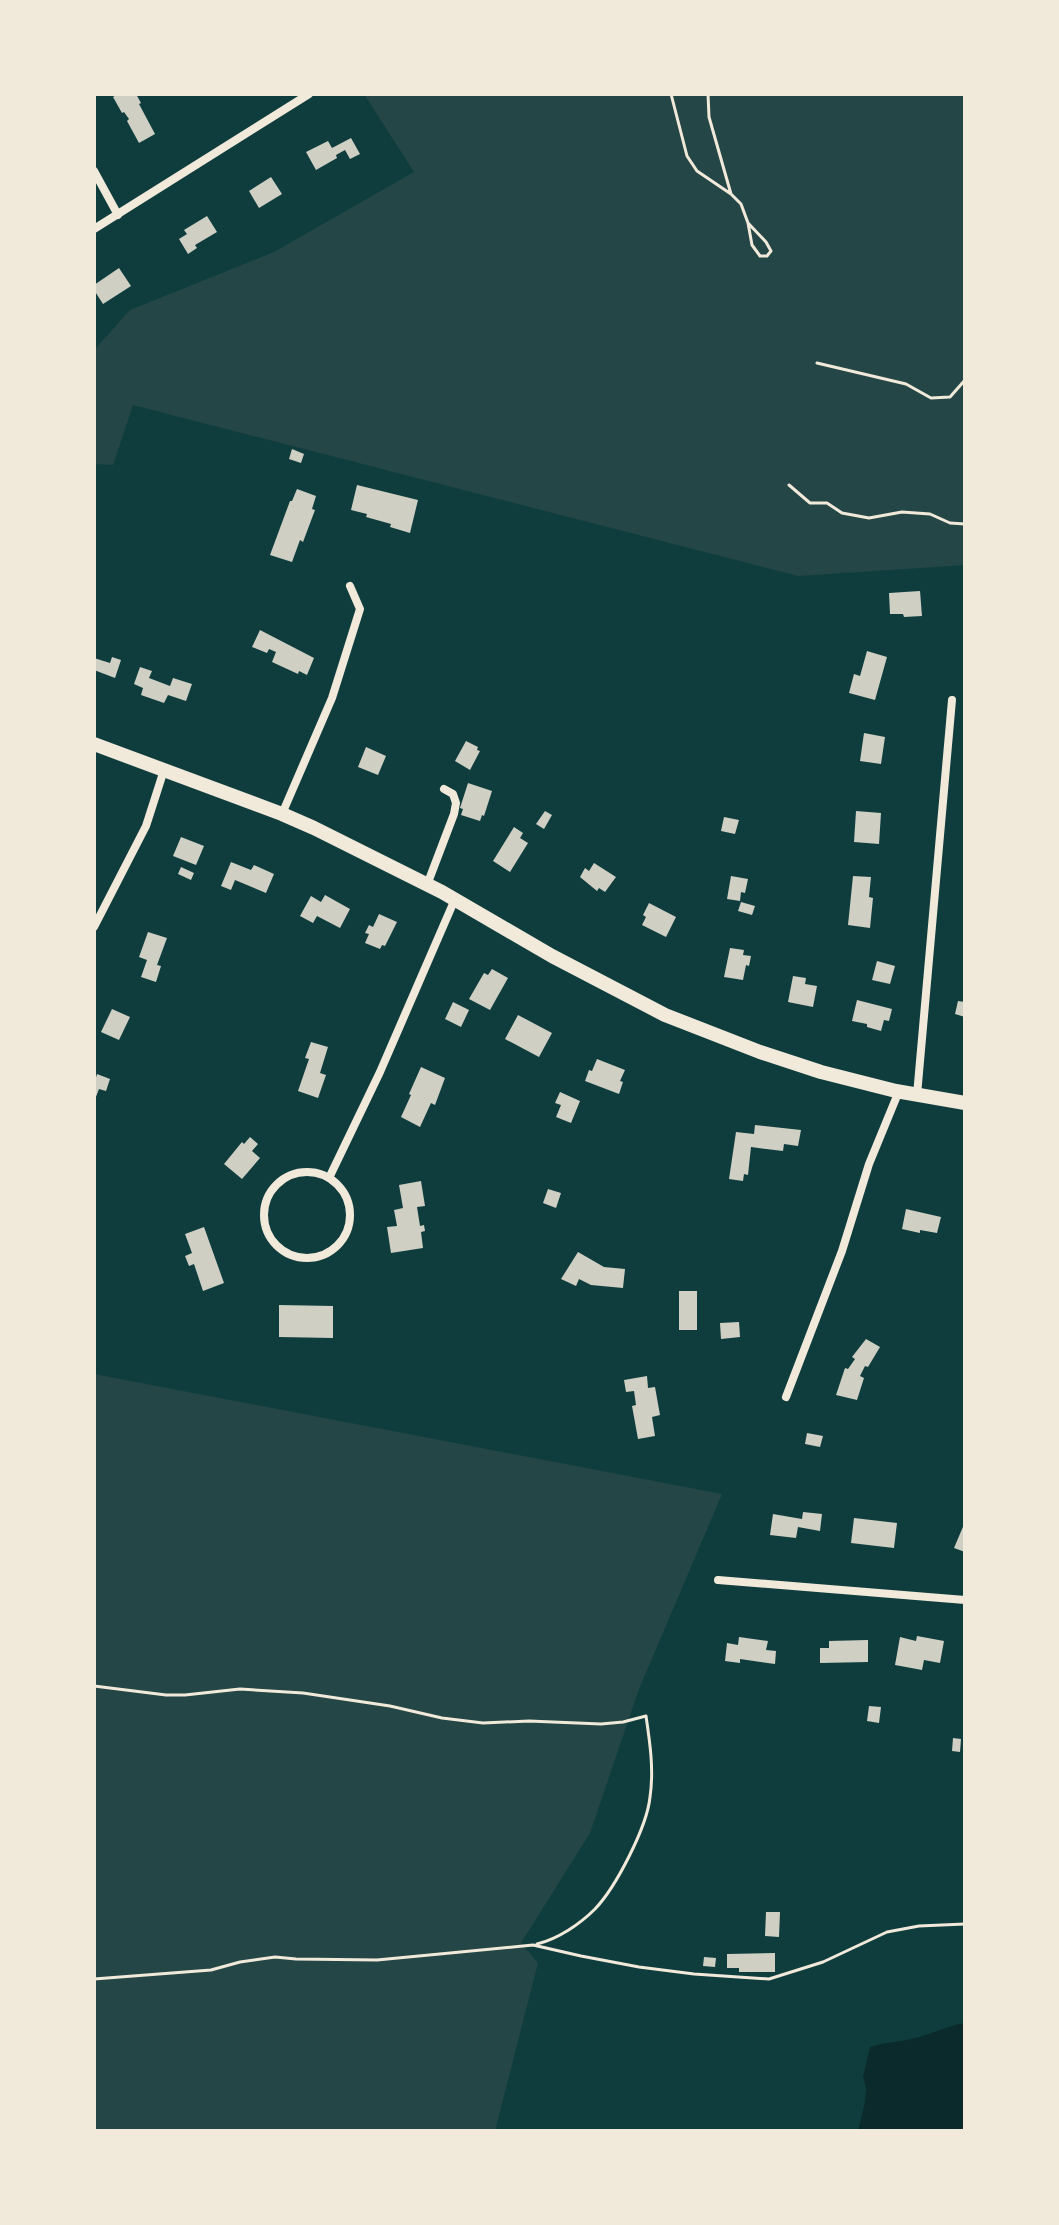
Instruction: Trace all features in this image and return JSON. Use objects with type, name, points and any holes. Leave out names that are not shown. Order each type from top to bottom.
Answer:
[{"type":"main road","points":[[94,744],[282,814],[455,899],[552,956],[665,1015],[802,1066],[861,1083],[965,1103]]},
{"type":"street","points":[[94,229],[309,94]]},
{"type":"street","points":[[94,171],[118,215]]},
{"type":"street","points":[[282,814],[332,698],[360,609],[350,586]]},
{"type":"street","points":[[917,1095],[952,700]]},
{"type":"street","points":[[94,927],[146,826],[164,770]]},
{"type":"street","points":[[427,885],[456,803],[453,794],[444,789]]},
{"type":"street","points":[[329,1178],[380,1072],[455,899]]},
{"type":"street","points":[[786,1397],[842,1251],[869,1164],[899,1091]]},
{"type":"street","points":[[298,1173],[319,1173],[329,1178],[344,1192],[348,1201],[350,1222],[347,1232],[326,1254],[306,1258],[286,1253],[271,1239],[264,1219],[267,1198],[272,1189],[288,1176],[298,1173]]},
{"type":"street","points":[[718,1580],[965,1600]]},
{"type":"path","points":[[671,94],[687,156],[697,171],[741,204],[752,245],[760,256],[767,256],[771,251],[766,242],[748,223]]},
{"type":"path","points":[[708,94],[709,117],[731,194]]},
{"type":"path","points":[[817,363],[906,384],[931,398],[950,397],[965,380]]},
{"type":"path","points":[[789,485],[810,503],[827,503],[842,513],[869,518],[902,512],[930,514],[950,523],[965,524]]},
{"type":"path","points":[[94,1686],[166,1695],[240,1689],[303,1693],[483,1723],[560,1721],[601,1724],[646,1716],[652,1764],[650,1800],[637,1840],[619,1874],[597,1906],[581,1922],[545,1942],[377,1960],[275,1957],[211,1970],[94,1979]]},
{"type":"path","points":[[533,1945],[639,1967],[769,1979],[823,1962],[887,1932],[919,1926],[965,1924]]},
{"type":"shaded area","points":[[364,94],[965,94],[965,565],[798,576],[133,405],[113,465],[94,464],[94,350],[130,310],[274,252],[414,172]]},
{"type":"shaded area","points":[[94,1374],[722,1494],[639,1689],[590,1833],[521,1943],[538,1963],[495,2131],[94,2131]]},
{"type":"shaded area","points":[[965,2023],[965,2131],[858,2131],[865,2102],[863,2077],[870,2047]]},
{"type":"building","points":[[136,94],[155,134],[139,143],[127,121],[129,119],[113,97]]},
{"type":"building","points":[[351,138],[360,154],[350,159],[345,150],[316,170],[306,152],[328,141],[332,148]]},
{"type":"building","points":[[271,177],[282,194],[259,208],[249,191]]},
{"type":"building","points":[[207,216],[217,232],[195,245],[197,248],[188,254],[179,239],[187,234],[184,230]]},
{"type":"building","points":[[119,268],[131,286],[103,304],[94,285]]},
{"type":"building","points":[[292,449],[304,454],[301,463],[289,459]]},
{"type":"building","points":[[357,485],[418,500],[410,533],[351,510]]},
{"type":"building","points":[[297,489],[316,496],[312,509],[315,510],[292,562],[270,555]]},
{"type":"building","points":[[920,591],[922,616],[890,614],[889,593]]},
{"type":"building","points":[[260,630],[314,658],[307,675],[272,662],[276,652],[269,649],[267,653],[252,647]]},
{"type":"building","points":[[867,651],[887,657],[875,700],[849,693],[854,674],[860,676]]},
{"type":"building","points":[[112,657],[121,660],[115,678],[94,670],[94,658],[110,663]]},
{"type":"building","points":[[140,667],[152,671],[149,678],[170,686],[173,678],[192,684],[186,701],[168,695],[164,703],[141,695],[143,688],[134,684]]},
{"type":"building","points":[[864,733],[885,737],[881,764],[860,761]]},
{"type":"building","points":[[466,741],[480,751],[470,770],[455,761]]},
{"type":"building","points":[[366,747],[386,756],[378,775],[358,767]]},
{"type":"building","points":[[468,783],[492,791],[480,821],[461,815],[463,809],[460,808]]},
{"type":"building","points":[[545,811],[552,815],[544,829],[536,824]]},
{"type":"building","points":[[856,811],[881,813],[879,844],[854,842]]},
{"type":"building","points":[[724,817],[739,820],[735,834],[721,831]]},
{"type":"building","points":[[514,827],[523,833],[520,838],[528,843],[510,872],[493,861]]},
{"type":"building","points":[[181,837],[204,846],[196,865],[173,856]]},
{"type":"building","points":[[231,862],[251,870],[254,865],[274,874],[266,893],[235,880],[231,890],[221,886]]},
{"type":"building","points":[[594,863],[616,877],[605,892],[599,888],[597,891],[580,877],[585,868],[589,871]]},
{"type":"building","points":[[181,867],[194,873],[191,880],[178,874]]},
{"type":"building","points":[[731,876],[748,879],[740,901],[727,899]]},
{"type":"building","points":[[853,876],[871,877],[869,897],[873,898],[870,928],[848,925]]},
{"type":"building","points":[[325,895],[350,909],[340,928],[317,916],[313,923],[300,916],[311,896],[321,902]]},
{"type":"building","points":[[741,902],[755,906],[752,915],[738,911]]},
{"type":"building","points":[[649,903],[676,917],[666,937],[642,925]]},
{"type":"building","points":[[379,914],[397,922],[385,946],[382,945],[380,949],[365,943],[369,934],[365,933],[369,925],[373,927]]},
{"type":"building","points":[[148,932],[167,938],[157,965],[161,966],[156,982],[141,977],[147,960],[139,957]]},
{"type":"building","points":[[730,948],[744,950],[743,955],[751,956],[743,980],[724,977]]},
{"type":"building","points":[[877,961],[895,966],[890,984],[872,980]]},
{"type":"building","points":[[492,969],[508,978],[490,1010],[469,999],[484,973],[488,975]]},
{"type":"building","points":[[793,976],[806,978],[805,984],[817,986],[813,1007],[788,1002]]},
{"type":"building","points":[[857,1000],[892,1009],[889,1021],[884,1020],[881,1031],[852,1021]]},
{"type":"building","points":[[958,1001],[965,1002],[965,1017],[955,1014]]},
{"type":"building","points":[[453,1002],[469,1010],[461,1027],[445,1019]]},
{"type":"building","points":[[112,1009],[130,1017],[119,1040],[101,1032]]},
{"type":"building","points":[[518,1015],[552,1033],[539,1057],[505,1039]]},
{"type":"building","points":[[311,1042],[328,1047],[320,1073],[326,1075],[318,1098],[298,1091],[309,1059],[305,1058]]},
{"type":"building","points":[[597,1059],[625,1070],[619,1094],[585,1081]]},
{"type":"building","points":[[421,1067],[445,1078],[435,1105],[431,1103],[420,1127],[401,1117]]},
{"type":"building","points":[[97,1074],[110,1079],[106,1091],[99,1089],[94,1102],[94,1084]]},
{"type":"building","points":[[560,1092],[580,1101],[571,1123],[556,1117],[561,1105],[555,1103]]},
{"type":"building","points":[[755,1125],[801,1130],[798,1146],[784,1144],[783,1151],[751,1147],[748,1175],[744,1174],[743,1181],[729,1179],[736,1132],[754,1134]]},
{"type":"building","points":[[250,1137],[258,1144],[252,1151],[260,1158],[242,1179],[224,1164]]},
{"type":"building","points":[[421,1181],[425,1206],[417,1207],[420,1226],[424,1225],[425,1231],[421,1232],[423,1248],[391,1253],[387,1227],[397,1226],[394,1210],[403,1208],[399,1185]]},
{"type":"building","points":[[548,1189],[561,1193],[556,1208],[543,1203]]},
{"type":"building","points":[[906,1209],[941,1217],[937,1233],[902,1229]]},
{"type":"building","points":[[204,1227],[224,1283],[203,1291],[194,1264],[189,1266],[185,1256],[192,1253],[185,1234]]},
{"type":"building","points":[[578,1252],[604,1267],[625,1269],[623,1288],[591,1285],[579,1279],[576,1286],[561,1279]]},
{"type":"building","points":[[679,1291],[697,1291],[697,1330],[679,1330]]},
{"type":"building","points":[[279,1305],[333,1306],[333,1338],[279,1337]]},
{"type":"building","points":[[739,1322],[740,1337],[721,1339],[720,1323]]},
{"type":"building","points":[[866,1339],[880,1347],[860,1376],[864,1378],[857,1400],[836,1395],[845,1368],[848,1369],[855,1359],[852,1357]]},
{"type":"building","points":[[647,1376],[648,1388],[655,1387],[660,1415],[652,1417],[655,1436],[638,1439],[632,1406],[636,1405],[634,1391],[626,1392],[624,1380]]},
{"type":"building","points":[[807,1433],[823,1436],[820,1447],[805,1444]]},
{"type":"building","points":[[803,1512],[822,1514],[820,1531],[798,1527],[796,1538],[770,1535],[773,1514],[802,1519]]},
{"type":"building","points":[[854,1518],[897,1523],[894,1548],[851,1543]]},
{"type":"building","points":[[965,1522],[965,1552],[954,1548]]},
{"type":"building","points":[[917,1636],[944,1641],[940,1663],[924,1660],[922,1670],[895,1665],[900,1637],[916,1641]]},
{"type":"building","points":[[739,1637],[768,1641],[766,1650],[776,1651],[775,1664],[740,1659],[740,1663],[725,1661],[727,1643],[738,1645]]},
{"type":"building","points":[[868,1640],[868,1662],[820,1663],[820,1648],[829,1648],[829,1641]]},
{"type":"building","points":[[869,1706],[881,1707],[879,1723],[867,1721]]},
{"type":"building","points":[[953,1738],[961,1739],[960,1752],[952,1751]]},
{"type":"building","points":[[766,1912],[780,1912],[779,1937],[765,1936]]},
{"type":"building","points":[[775,1953],[775,1972],[739,1972],[739,1968],[727,1968],[727,1954]]},
{"type":"building","points":[[704,1957],[716,1958],[715,1967],[703,1966]]}]
